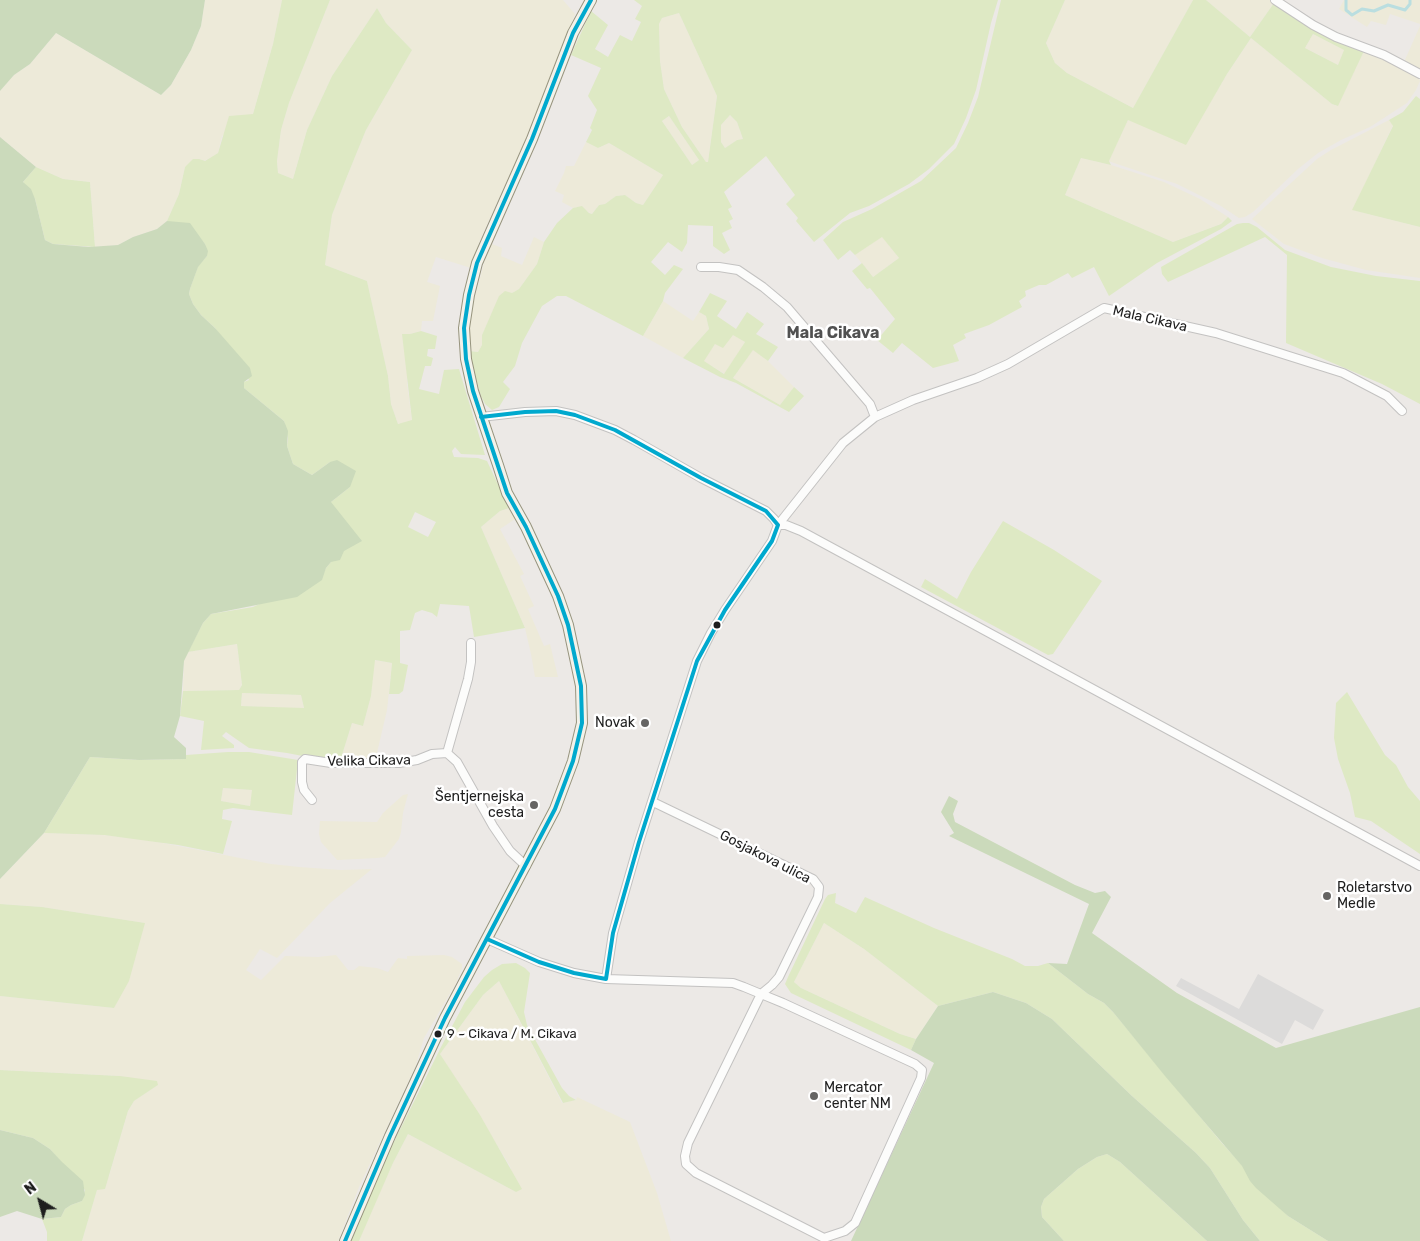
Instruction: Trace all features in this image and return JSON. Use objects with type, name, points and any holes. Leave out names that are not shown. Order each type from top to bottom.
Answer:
[{"type":"main road","points":[[345,1241],[409,1094],[445,1018],[555,809],[573,761],[582,723],[581,686],[568,626],[558,596],[508,493],[481,417],[466,359],[464,328],[469,294],[477,263],[532,139],[573,33],[590,0]]},
{"type":"street","points":[[1275,0],[1313,25],[1336,37],[1384,55],[1420,74]]},
{"type":"street","points":[[701,267],[738,270],[763,287],[805,326],[870,404],[875,416]]},
{"type":"street","name":"Mala Cikava","points":[[606,979],[613,933],[639,842],[697,661],[725,610],[772,540],[778,525],[843,443],[875,416],[913,400],[977,378],[1008,364],[1104,308],[1216,333],[1343,373],[1387,396],[1402,411]]},
{"type":"street","points":[[481,417],[556,411],[575,415],[615,430],[701,478],[766,511],[774,518],[778,525],[786,525],[809,536],[1420,866]]},
{"type":"street","points":[[471,643],[471,662],[468,679],[448,753],[457,762],[493,826],[510,850],[526,866]]},
{"type":"street","name":"Velika Cikava","points":[[312,800],[304,790],[302,782],[302,762],[304,759],[331,763],[399,763],[417,760],[432,754],[448,753]]},
{"type":"street","name":"Gosjakova ulica","points":[[652,802],[813,879],[819,887],[818,897],[779,977],[761,994]]},
{"type":"street","points":[[487,939],[539,962],[574,973],[606,979],[733,983],[761,994],[915,1064],[922,1070],[921,1078],[854,1223],[845,1231],[824,1238],[696,1173],[686,1164],[685,1156],[688,1144],[761,994]]},
{"type":"shaded area","points":[[205,0],[282,0],[273,44],[253,114],[222,136],[218,153],[204,161],[199,159],[185,167],[179,194],[167,221],[157,229],[133,237],[118,245],[95,247],[90,182],[63,179],[36,167],[0,137],[0,91],[14,75],[30,64],[56,33],[161,95],[171,85],[191,50],[201,26]]},
{"type":"shaded area","points":[[330,0],[563,0],[575,14],[526,139],[480,240],[471,268],[436,257],[427,282],[440,286],[433,321],[422,321],[421,331],[410,334],[407,383],[412,421],[398,424],[391,404],[388,376],[367,281],[325,265],[332,215],[346,179],[366,130],[412,50],[386,23],[377,8],[332,76],[307,130],[293,179],[278,173],[277,161],[281,130],[289,103]]},
{"type":"shaded area","points":[[1065,0],[1193,0],[1133,108],[1067,73],[1055,63],[1046,43]]},
{"type":"shaded area","points":[[1206,0],[1271,0],[1274,3],[1250,37]]},
{"type":"shaded area","points":[[1344,0],[1420,0],[1420,24],[1390,14],[1386,25],[1371,21],[1367,27],[1339,9]]},
{"type":"shaded area","points":[[679,13],[717,96],[708,162],[706,162],[682,127],[664,89],[660,61],[659,24],[662,18]]},
{"type":"shaded area","points":[[1420,26],[1420,70],[1404,62]]},
{"type":"shaded area","points":[[1313,34],[1344,50],[1338,65],[1305,48]]},
{"type":"shaded area","points":[[1251,38],[1332,104],[1337,106],[1364,51],[1380,56],[1418,76],[1420,81],[1407,103],[1370,127],[1318,153],[1298,169],[1253,212],[1245,217],[1239,218],[1221,206],[1177,184],[1108,161],[1128,120],[1209,104]]},
{"type":"shaded area","points":[[730,115],[737,122],[743,139],[737,140],[725,148],[721,142],[721,125]]},
{"type":"shaded area","points":[[669,116],[699,160],[692,165],[662,121]]},
{"type":"shaded area","points":[[1389,120],[1393,125],[1353,210],[1420,227],[1420,278],[1366,270],[1322,258],[1284,244],[1252,219],[1317,159]]},
{"type":"shaded area","points":[[586,142],[598,148],[609,143],[663,175],[643,205],[636,203],[625,195],[616,196],[605,204],[599,205],[592,214],[579,207],[573,208],[562,202],[564,195],[555,191],[566,166],[574,166]]},
{"type":"shaded area","points":[[1081,158],[1111,165],[1164,182],[1200,199],[1228,217],[1221,224],[1173,242],[1065,195]]},
{"type":"shaded area","points":[[882,236],[899,258],[873,277],[855,255]]},
{"type":"shaded area","points":[[534,237],[544,242],[537,264],[519,289],[493,311],[482,335],[482,345],[478,352],[470,351],[471,312],[485,259],[492,244],[502,248],[501,256],[522,265]]},
{"type":"shaded area","points":[[663,301],[693,321],[699,312],[706,316],[709,329],[683,358],[643,336]]},
{"type":"shaded area","points":[[733,334],[745,342],[725,374],[703,361],[715,344]]},
{"type":"shaded area","points":[[753,349],[794,387],[780,405],[733,378]]},
{"type":"shaded area","points":[[509,508],[515,519],[500,529],[524,574],[520,576],[534,606],[528,609],[544,646],[550,644],[558,677],[535,677],[525,628],[481,527],[500,511]]},
{"type":"shaded area","points":[[237,644],[242,685],[239,690],[183,691],[184,661],[188,652]]},
{"type":"shaded area","points":[[374,660],[392,663],[387,710],[376,757],[371,761],[365,762],[342,755],[352,723],[363,726],[371,696]]},
{"type":"shaded area","points":[[242,693],[301,695],[304,709],[241,706]]},
{"type":"shaded area","points":[[223,788],[253,790],[250,806],[221,801]]},
{"type":"shaded area","points":[[408,794],[399,839],[385,857],[337,860],[321,842],[319,834],[320,821],[377,822],[383,813],[403,795]]},
{"type":"shaded area","points":[[44,833],[104,835],[147,840],[271,864],[341,870],[372,869],[330,903],[277,958],[260,949],[246,970],[261,980],[285,956],[318,957],[336,955],[348,970],[354,970],[359,966],[377,968],[388,972],[398,958],[407,959],[407,956],[444,955],[452,957],[462,964],[456,983],[424,1038],[416,1065],[359,1187],[338,1241],[82,1241],[97,1190],[109,1176],[128,1111],[134,1101],[158,1085],[120,1076],[0,1070],[0,996],[114,1008],[144,923],[42,907],[0,904],[0,879]]},
{"type":"shaded area","points":[[824,923],[864,949],[938,1006],[916,1039],[900,1034],[801,988],[794,982]]},
{"type":"shaded area","points":[[1258,974],[1324,1010],[1313,1030],[1295,1020],[1282,1044],[1176,986],[1181,978],[1239,1009]]},
{"type":"shaded area","points":[[499,981],[562,1103],[576,1100],[577,1097],[630,1122],[657,1193],[671,1241],[359,1241],[393,1163],[408,1134],[516,1192],[510,1166],[440,1054],[483,995]]},
{"type":"green space","points":[[0,0],[205,0],[201,26],[191,50],[171,85],[161,95],[56,33],[30,64],[14,75],[0,91]]},
{"type":"green space","points":[[282,0],[330,0],[289,103],[281,130],[277,161],[278,173],[293,179],[307,130],[332,76],[377,8],[386,23],[412,50],[366,130],[346,179],[332,215],[325,265],[367,281],[388,376],[391,404],[398,424],[412,420],[402,334],[421,331],[437,336],[435,349],[428,349],[427,356],[433,358],[431,366],[425,366],[419,389],[439,394],[444,370],[459,369],[485,455],[461,454],[455,447],[452,451],[454,457],[478,458],[487,461],[509,508],[500,511],[481,527],[525,628],[474,637],[469,606],[440,604],[437,617],[432,613],[422,610],[415,613],[410,630],[400,631],[400,663],[408,665],[403,691],[399,694],[389,694],[392,663],[375,660],[371,696],[363,726],[352,723],[342,755],[365,762],[334,762],[249,748],[226,732],[222,736],[234,745],[234,748],[201,750],[204,721],[180,716],[183,691],[239,690],[242,685],[237,644],[188,652],[203,623],[211,614],[253,607],[323,574],[331,562],[331,502],[350,487],[330,462],[312,475],[293,464],[287,446],[288,438],[284,421],[244,388],[244,382],[249,380],[215,328],[201,315],[193,304],[189,294],[198,266],[207,256],[205,244],[198,236],[167,221],[179,194],[185,167],[193,159],[205,161],[218,153],[229,116],[253,114],[273,44]],"holes":[[[415,512],[436,522],[428,537],[408,527]],[[242,693],[301,695],[304,708],[241,706]]]},
{"type":"green space","points":[[634,0],[998,0],[976,90],[966,118],[954,144],[929,169],[909,184],[869,206],[850,213],[814,242],[796,221],[798,218],[786,204],[795,195],[766,156],[724,192],[732,207],[728,209],[733,219],[729,221],[732,228],[722,233],[730,250],[724,254],[713,246],[713,226],[688,225],[687,243],[682,252],[668,242],[651,262],[665,275],[674,265],[683,269],[665,293],[663,301],[643,336],[566,296],[557,296],[542,306],[522,343],[515,366],[503,382],[510,389],[499,407],[492,410],[485,404],[481,396],[470,351],[478,352],[482,345],[482,335],[499,296],[505,291],[512,293],[519,289],[537,264],[544,242],[557,223],[573,208],[582,206],[592,214],[599,205],[605,204],[616,196],[625,195],[636,203],[643,205],[663,175],[609,143],[598,148],[586,142],[592,130],[590,128],[597,110],[588,96],[601,68],[571,55],[591,11],[608,25],[595,49],[608,57],[620,35],[632,41],[641,22],[635,19],[642,6]],"holes":[[[679,13],[717,96],[708,162],[706,162],[682,127],[664,89],[660,61],[659,24],[662,18]],[[730,115],[737,122],[743,139],[737,140],[725,148],[721,142],[721,125]],[[669,116],[699,160],[692,165],[662,121]]]},
{"type":"green space","points":[[1001,0],[1065,0],[1046,43],[1055,63],[1067,73],[1133,108],[1193,0],[1206,0],[1250,37],[1274,3],[1316,31],[1364,51],[1338,106],[1332,104],[1251,38],[1227,74],[1186,145],[1128,120],[1109,161],[1111,165],[1081,158],[1065,195],[1173,242],[1221,224],[1228,217],[1232,221],[1221,229],[1157,263],[1109,296],[1094,267],[1072,278],[1068,273],[1046,285],[1039,285],[1025,291],[1026,296],[1019,301],[1022,307],[989,325],[964,334],[966,338],[953,345],[959,361],[933,368],[902,343],[893,353],[877,340],[895,319],[870,288],[867,289],[852,271],[862,263],[873,277],[899,258],[882,237],[855,255],[850,250],[838,260],[823,240],[843,222],[872,209],[921,181],[956,148],[978,97]],"holes":[[[1313,34],[1344,50],[1338,65],[1305,48]]]},
{"type":"green space","points":[[1416,96],[1420,99],[1420,227],[1352,210],[1393,126],[1389,120],[1403,112]]},
{"type":"green space","points":[[0,137],[36,167],[23,182],[31,189],[35,199],[45,240],[53,244],[89,247],[118,245],[133,237],[157,229],[167,221],[190,223],[208,251],[207,256],[198,267],[190,289],[189,294],[193,304],[250,368],[252,376],[244,382],[244,388],[284,421],[288,431],[287,446],[293,464],[312,475],[330,462],[337,460],[356,471],[350,487],[331,502],[362,541],[344,551],[340,560],[331,562],[326,568],[322,580],[297,597],[211,614],[203,623],[184,661],[180,716],[174,737],[186,748],[186,759],[139,760],[90,757],[44,833],[0,879]]},
{"type":"green space","points":[[36,167],[63,179],[90,182],[95,247],[53,244],[45,240],[35,199],[23,182]]},
{"type":"green space","points":[[1249,223],[1257,227],[1285,250],[1331,267],[1376,276],[1420,281],[1420,404],[1382,384],[1286,343],[1287,255],[1265,237],[1168,282],[1162,274],[1161,267],[1237,224]]},
{"type":"green space","points":[[710,293],[727,301],[717,316],[736,329],[747,312],[764,324],[756,334],[778,347],[768,361],[753,350],[733,378],[780,405],[794,387],[804,396],[789,412],[736,383],[683,358],[709,329],[706,316],[699,312]],"holes":[[[733,335],[745,342],[724,374],[704,361],[715,344],[723,348]]]},
{"type":"green space","points":[[1003,521],[1054,550],[1102,581],[1053,654],[1048,655],[921,587],[925,579],[957,599],[971,572]]},
{"type":"green space","points":[[1347,692],[1385,755],[1396,765],[1408,787],[1420,801],[1420,854],[1371,821],[1355,817],[1350,793],[1338,759],[1334,738],[1336,703]]},
{"type":"green space","points":[[249,752],[298,760],[292,815],[233,808],[223,810],[222,819],[232,821],[223,854],[178,845],[104,835],[44,833],[90,757],[139,760],[185,759],[186,755]],"holes":[[[223,788],[252,790],[250,806],[221,801]]]},
{"type":"green space","points":[[949,796],[958,801],[953,814],[955,822],[1075,885],[1095,893],[1105,891],[1111,897],[1092,933],[1177,993],[1276,1048],[1420,1007],[1420,1241],[1328,1241],[1288,1216],[1256,1188],[1242,1166],[1113,1012],[1104,1003],[1088,994],[1048,963],[1067,964],[1089,904],[949,836],[954,833],[941,812]]},
{"type":"green space","points":[[836,893],[835,903],[856,913],[865,897],[1025,966],[1038,966],[1048,963],[1088,994],[1104,1003],[1221,1142],[1288,1216],[1328,1241],[1260,1241],[1243,1220],[1210,1168],[1196,1153],[1132,1096],[1052,1019],[1026,1003],[993,992],[938,1006],[864,949],[824,923],[794,982],[801,988],[900,1034],[916,1039],[911,1050],[791,993],[785,984],[788,977],[825,899],[828,895]]},
{"type":"green space","points":[[0,904],[42,907],[145,923],[129,981],[114,1008],[0,996]]},
{"type":"green space","points":[[516,963],[530,973],[524,1012],[527,1025],[562,1088],[569,1096],[576,1100],[563,1103],[499,981],[483,995],[440,1054],[480,1115],[522,1189],[516,1192],[408,1134],[393,1163],[359,1241],[350,1241],[385,1160],[465,1002],[484,977],[492,970],[502,964]]},
{"type":"green space","points":[[993,992],[1026,1003],[1052,1019],[1132,1096],[1196,1153],[1210,1168],[1243,1220],[1260,1241],[1207,1241],[1120,1162],[1107,1154],[1097,1157],[1078,1169],[1044,1199],[1041,1207],[1042,1217],[1064,1241],[851,1241],[934,1063],[911,1050],[916,1039],[938,1006]]},
{"type":"green space","points":[[0,1070],[120,1076],[157,1081],[158,1085],[134,1101],[128,1111],[105,1189],[97,1190],[82,1241],[47,1241],[47,1232],[42,1219],[61,1217],[65,1209],[82,1201],[85,1190],[50,1149],[33,1138],[0,1130]]},
{"type":"green space","points":[[0,1130],[33,1138],[50,1149],[83,1181],[85,1195],[82,1201],[65,1209],[61,1217],[42,1219],[17,1211],[0,1217]]},
{"type":"green space","points":[[1107,1154],[1120,1162],[1207,1241],[1064,1241],[1042,1217],[1041,1207],[1044,1199],[1078,1169],[1097,1157]]},
{"type":"waterway","points":[[1346,0],[1346,10],[1352,15],[1362,9],[1374,11],[1388,5],[1405,10],[1410,4],[1410,0]]},
{"type":"transit line","points":[[345,1241],[390,1136],[445,1018],[555,809],[573,761],[582,723],[581,686],[568,625],[558,596],[526,527],[507,493],[473,391],[466,359],[464,328],[469,295],[477,263],[532,139],[573,33],[591,0]]},
{"type":"transit line","points":[[481,417],[556,411],[575,415],[615,430],[701,478],[766,511],[778,525],[772,541],[725,610],[697,661],[639,842],[613,933],[606,979],[574,973],[539,962],[487,939]]},
{"type":"place","name":"Novak","points":[[645,723]]},
{"type":"place","name":"Šentjernejska cesta","points":[[534,805]]},
{"type":"place","name":"Roletarstvo Medle","points":[[1327,896]]},
{"type":"place","name":"9 ~ Cikava / M. Cikava","points":[[438,1034]]},
{"type":"place","name":"Mercator center NM","points":[[814,1096]]},
{"type":"district","name":"Mala Cikava","points":[[833,333]]}]
